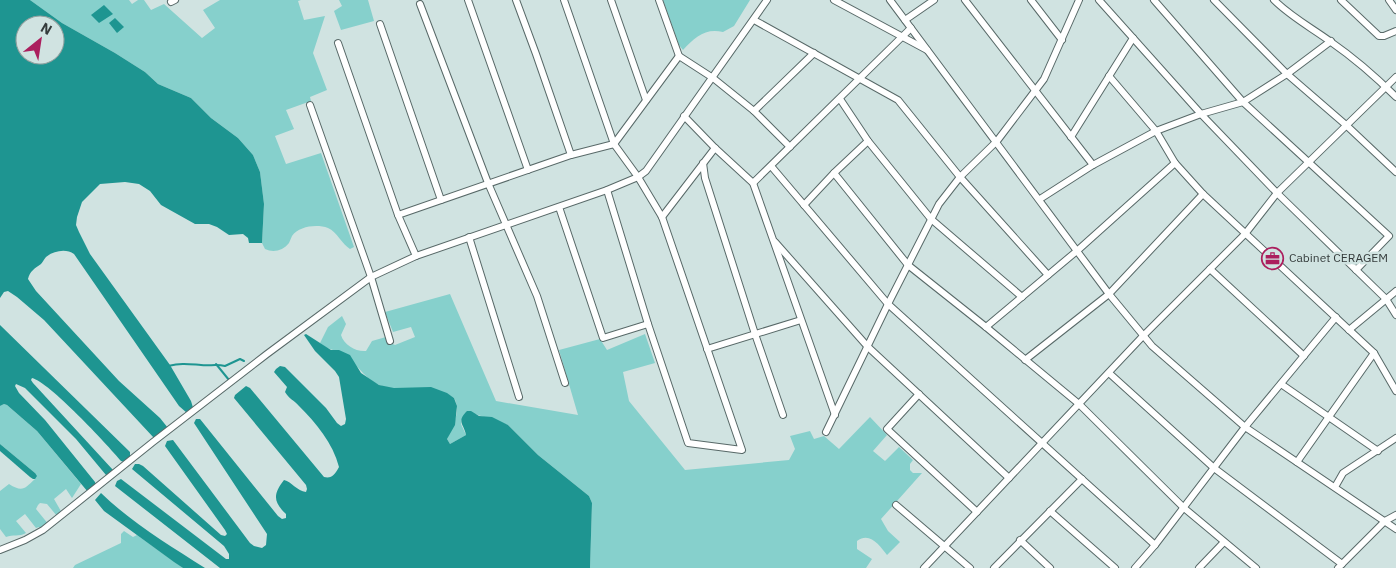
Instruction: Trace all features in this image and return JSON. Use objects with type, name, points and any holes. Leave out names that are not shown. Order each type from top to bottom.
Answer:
[{"type":"street","points":[[468,0],[528,170]]},
{"type":"street","points":[[516,0],[571,155]]},
{"type":"street","points":[[564,0],[614,144],[638,177],[662,217],[742,450],[688,443],[648,324],[607,190]]},
{"type":"street","points":[[611,0],[646,100]]},
{"type":"street","points":[[659,0],[679,56],[713,78],[754,111],[790,148]]},
{"type":"street","points":[[0,550],[43,530],[267,354],[371,277],[416,256],[607,190],[638,177],[646,171],[767,0]]},
{"type":"street","points":[[834,0],[928,51]]},
{"type":"street","points":[[843,5],[849,0]]},
{"type":"street","points":[[890,0],[997,141],[1109,294],[1152,346],[1245,427],[1396,529]]},
{"type":"street","points":[[905,20],[934,0]]},
{"type":"street","points":[[965,0],[1093,165]]},
{"type":"street","points":[[1031,0],[1062,40]]},
{"type":"street","points":[[826,432],[939,204],[960,177],[997,141],[1044,79],[1079,0]]},
{"type":"street","points":[[1099,0],[1201,114],[1277,193],[1386,300],[1396,315]]},
{"type":"street","points":[[1154,0],[1243,102],[1389,236],[1356,270]]},
{"type":"street","points":[[1214,0],[1286,74],[1346,125],[1396,172]]},
{"type":"street","points":[[1274,0],[1331,42],[1396,97]]},
{"type":"street","points":[[1280,6],[1286,0]]},
{"type":"street","points":[[1341,0],[1379,36],[1396,31]]},
{"type":"street","points":[[1389,0],[1396,10]]},
{"type":"street","points":[[420,4],[488,184],[537,296],[565,383]]},
{"type":"street","points":[[754,20],[898,100],[960,177],[1048,275]]},
{"type":"street","points":[[380,24],[441,200]]},
{"type":"street","points":[[753,183],[911,28]]},
{"type":"street","points":[[1071,137],[1133,38]]},
{"type":"street","points":[[1040,199],[1093,165],[1156,131],[1201,114],[1243,102],[1331,42]]},
{"type":"street","points":[[338,43],[398,214],[416,256]]},
{"type":"street","points":[[754,111],[814,53]]},
{"type":"street","points":[[398,214],[571,155],[614,144],[679,56]]},
{"type":"street","points":[[1109,76],[1156,131],[1175,163],[1203,194],[1374,353],[1396,391]]},
{"type":"street","points":[[924,568],[1143,336],[1245,234],[1277,193],[1396,77]]},
{"type":"street","points":[[840,99],[868,141],[931,219],[1022,297]]},
{"type":"street","points":[[310,105],[371,277],[390,341]]},
{"type":"street","points":[[684,116],[753,183],[835,415]]},
{"type":"street","points":[[804,205],[868,141]]},
{"type":"street","points":[[662,217],[715,148]]},
{"type":"street","points":[[703,163],[705,178],[783,415]]},
{"type":"street","points":[[986,327],[1078,250],[1175,163]]},
{"type":"street","points":[[771,166],[888,304],[1155,545]]},
{"type":"street","points":[[834,173],[908,265],[1079,404],[1184,508],[1256,568]]},
{"type":"street","points":[[1025,360],[1109,294],[1203,194]]},
{"type":"street","points":[[559,207],[603,338],[648,324]]},
{"type":"street","points":[[469,237],[519,396]]},
{"type":"street","points":[[773,239],[868,347],[1009,478]]},
{"type":"street","points":[[1210,269],[1304,356]]},
{"type":"street","points":[[1349,330],[1396,291]]},
{"type":"street","points":[[1135,568],[1184,508],[1245,427],[1336,317]]},
{"type":"street","points":[[707,349],[801,320]]},
{"type":"street","points":[[1297,462],[1374,353]]},
{"type":"street","points":[[1109,373],[1214,468],[1340,566],[1385,521],[1396,514]]},
{"type":"street","points":[[1281,384],[1378,451]]},
{"type":"street","points":[[919,394],[887,429],[976,512]]},
{"type":"street","points":[[1335,487],[1344,473],[1396,438]]},
{"type":"street","points":[[994,568],[1082,479]]},
{"type":"street","points":[[896,505],[970,568]]},
{"type":"street","points":[[1050,511],[1115,568]]},
{"type":"street","points":[[1020,540],[1050,568]]},
{"type":"street","points":[[1199,568],[1224,542]]},
{"type":"shaded area","points":[[0,0],[30,0],[51,15],[15,15],[15,65],[65,65],[65,25],[145,72],[158,84],[191,98],[211,118],[238,138],[253,155],[260,172],[264,204],[262,243],[249,243],[248,238],[243,234],[229,235],[209,224],[195,224],[161,205],[150,191],[139,184],[125,182],[100,184],[82,202],[76,225],[79,232],[90,254],[170,365],[191,401],[194,411],[187,413],[179,406],[74,254],[63,251],[52,253],[30,274],[28,279],[36,291],[119,381],[160,418],[168,428],[154,438],[44,320],[17,297],[8,291],[4,292],[0,298]]},
{"type":"shaded area","points":[[30,0],[129,0],[132,4],[138,0],[144,0],[151,10],[164,4],[202,38],[215,28],[203,10],[220,0],[301,0],[298,1],[304,20],[325,16],[313,53],[327,90],[310,97],[311,101],[286,110],[294,129],[275,136],[286,164],[321,153],[354,247],[350,249],[328,228],[314,226],[299,230],[292,236],[287,246],[281,249],[271,251],[265,249],[262,243],[264,204],[260,172],[253,155],[238,138],[211,118],[191,98],[158,84],[145,72],[65,25],[65,15],[51,15]]},
{"type":"shaded area","points":[[339,0],[368,0],[374,21],[341,30],[334,11],[342,6]]},
{"type":"shaded area","points":[[663,0],[750,0],[734,26],[723,32],[711,31],[701,35],[683,50],[679,45]]},
{"type":"shaded area","points":[[104,5],[113,14],[99,23],[91,15]]},
{"type":"shaded area","points":[[115,18],[124,27],[117,33],[109,23]]},
{"type":"shaded area","points":[[450,294],[496,401],[578,415],[559,350],[600,339],[607,350],[645,334],[655,363],[623,372],[629,401],[685,470],[789,460],[795,449],[790,436],[810,431],[814,439],[824,436],[839,449],[870,417],[887,435],[873,451],[885,461],[899,447],[913,460],[910,464],[910,470],[913,473],[922,473],[881,519],[888,531],[900,542],[887,555],[878,544],[870,539],[862,538],[857,541],[857,549],[872,559],[866,568],[590,568],[592,503],[589,496],[538,455],[508,425],[475,414],[461,420],[466,435],[450,444],[447,439],[457,414],[454,398],[437,390],[401,389],[382,386],[370,380],[347,356],[341,352],[329,349],[320,343],[328,327],[342,316],[346,324],[341,335],[351,347],[366,351],[372,341],[386,337],[388,342],[395,345],[415,337],[411,327],[393,332],[385,312]]},
{"type":"shaded area","points":[[0,325],[130,452],[130,457],[124,462],[121,461],[64,402],[51,390],[32,378],[33,383],[113,470],[109,476],[106,475],[76,439],[25,388],[16,384],[15,386],[19,393],[45,420],[95,482],[96,486],[88,492],[37,431],[7,405],[0,406]]},
{"type":"shaded area","points":[[306,334],[331,350],[339,350],[350,355],[361,373],[379,385],[394,388],[431,387],[454,398],[457,406],[455,425],[447,439],[450,444],[466,435],[461,421],[467,411],[471,411],[479,416],[492,417],[508,425],[538,455],[589,496],[592,503],[590,568],[220,568],[115,486],[117,481],[121,479],[226,559],[229,559],[229,554],[224,546],[132,469],[135,464],[143,466],[221,535],[225,536],[227,534],[225,530],[165,446],[167,441],[173,440],[250,543],[262,548],[266,545],[267,534],[194,423],[196,419],[200,419],[278,516],[282,519],[286,518],[286,514],[279,506],[276,498],[280,485],[284,480],[306,492],[306,485],[234,398],[246,386],[250,388],[324,477],[333,475],[339,467],[333,450],[312,419],[285,392],[287,387],[274,372],[280,366],[285,367],[326,408],[337,423],[341,426],[345,424],[346,419],[339,377],[315,351],[304,335]]},
{"type":"shaded area","points":[[4,404],[37,431],[81,484],[72,498],[66,489],[54,499],[62,513],[57,516],[47,504],[40,503],[38,505],[36,509],[49,525],[41,530],[39,527],[36,528],[25,514],[16,521],[26,533],[6,537],[0,529],[0,491],[9,484],[21,489],[24,488],[35,479],[35,473],[0,444],[0,406]]},
{"type":"shaded area","points":[[0,444],[35,473],[37,476],[35,479],[30,477],[0,451]]},
{"type":"shaded area","points":[[101,493],[138,524],[205,568],[183,568],[174,562],[104,511],[95,500]]},
{"type":"shaded area","points":[[124,531],[133,537],[137,535],[183,568],[73,568],[75,565],[121,543],[121,534]]},
{"type":"waterway","points":[[168,366],[177,364],[225,366],[240,359],[244,361]]},
{"type":"waterway","points":[[216,364],[229,380]]},
{"type":"place","name":"Cabinet CERAGEM","points":[[1273,258]]}]
